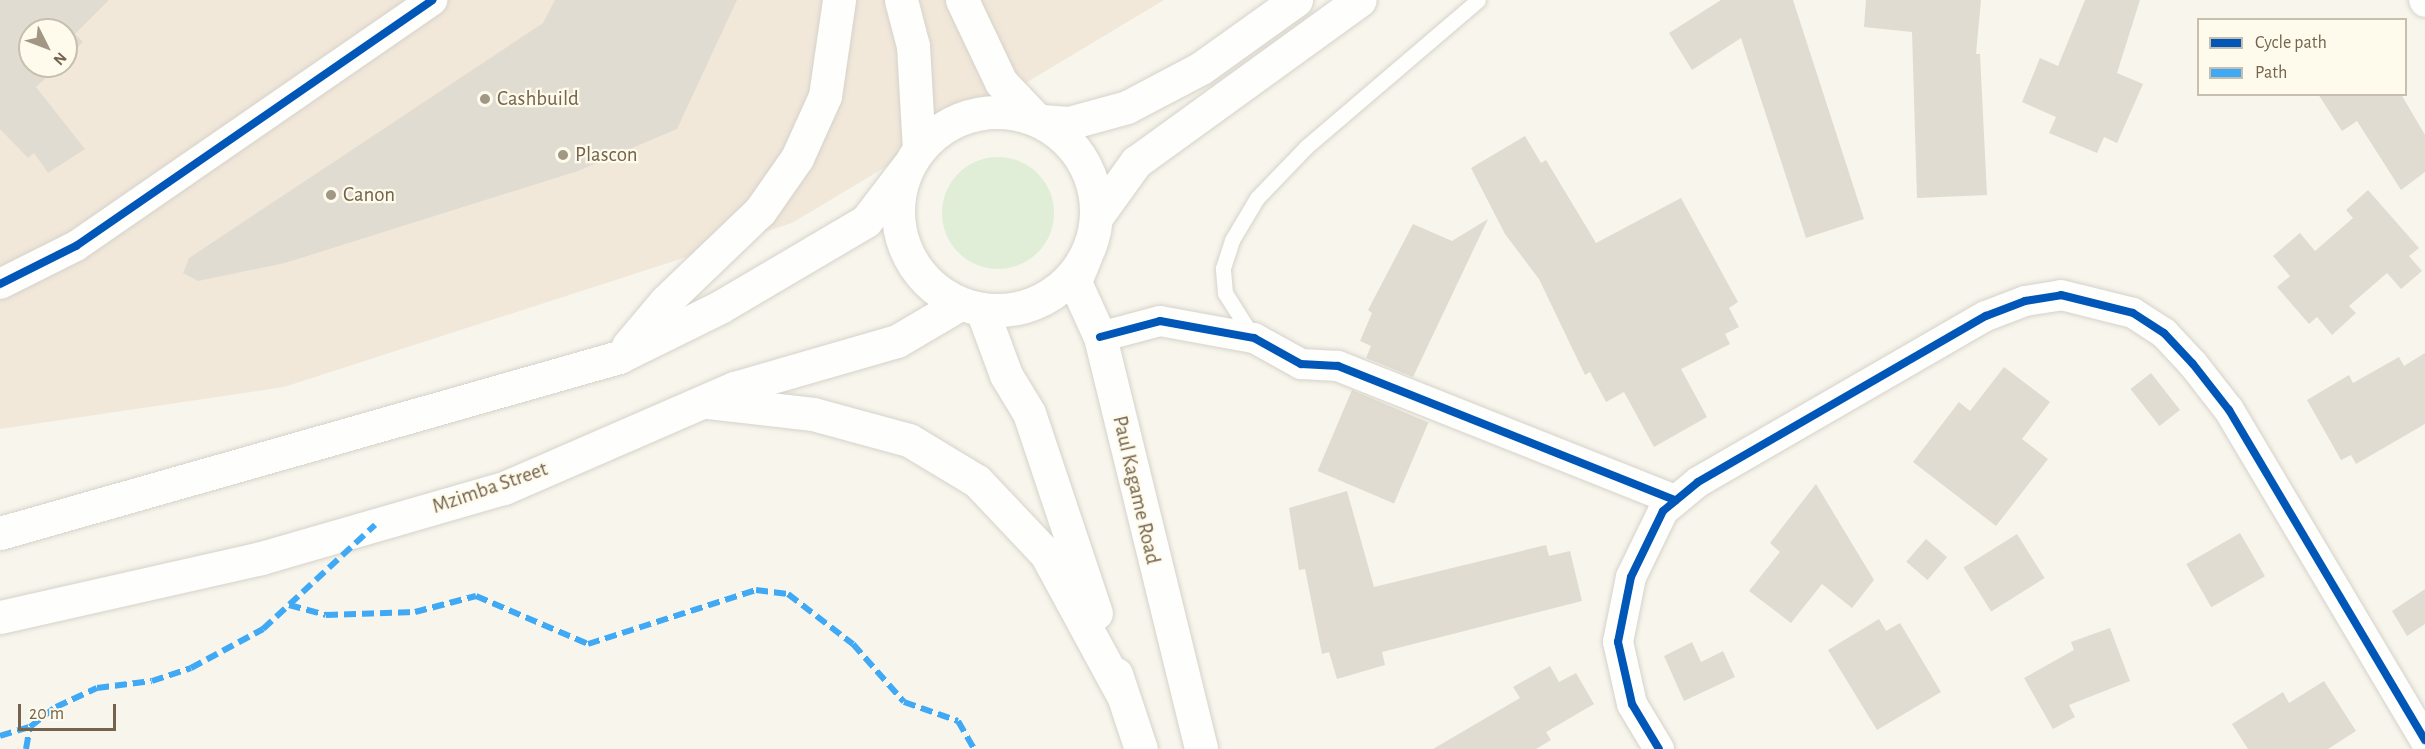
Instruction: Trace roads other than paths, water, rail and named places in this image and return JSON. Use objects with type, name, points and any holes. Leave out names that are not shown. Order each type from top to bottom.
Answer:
[{"type":"main road","points":[[619,357],[665,302],[760,211],[797,158],[825,96],[839,0]]},
{"type":"main road","points":[[901,0],[913,45],[913,158],[899,193],[903,247],[916,272],[971,307],[1019,309],[1052,294],[1078,269],[1095,226],[1136,162],[1360,0]]},
{"type":"main road","points":[[962,0],[1001,82],[1038,120],[1084,161],[1095,226]]},
{"type":"main road","points":[[0,533],[619,357],[720,307],[866,221],[913,158],[954,121],[981,113],[1069,123],[1127,107],[1201,68],[1296,0]]},
{"type":"main road","name":"Paul Kagame Road","points":[[1095,226],[1075,282],[1100,337],[1201,749]]},
{"type":"main road","points":[[971,307],[1006,375],[1029,413],[1141,749]]},
{"type":"main road","name":"Mzimba Street","points":[[0,617],[261,558],[504,488],[703,401],[897,341],[971,307]]},
{"type":"main road","points":[[703,401],[813,414],[909,440],[977,481],[1046,554],[1122,694]]},
{"type":"street","points":[[0,284],[75,246],[432,0]]},
{"type":"street","points":[[1659,749],[1632,704],[1618,642],[1646,538],[1675,500],[1986,316],[2025,301],[2061,295],[2099,301],[2164,333],[2229,410],[2425,740]]},
{"type":"street","points":[[1100,337],[1160,321],[1254,338],[1300,364],[1338,366],[1675,500]]},
{"type":"lane","points":[[1254,338],[1234,315],[1223,268],[1232,240],[1257,198],[1306,147],[1478,0]]},
{"type":"place","name":"Cashbuild","points":[[485,99]]},
{"type":"place","name":"Plascon","points":[[563,155]]},
{"type":"place","name":"Canon","points":[[331,195]]}]
